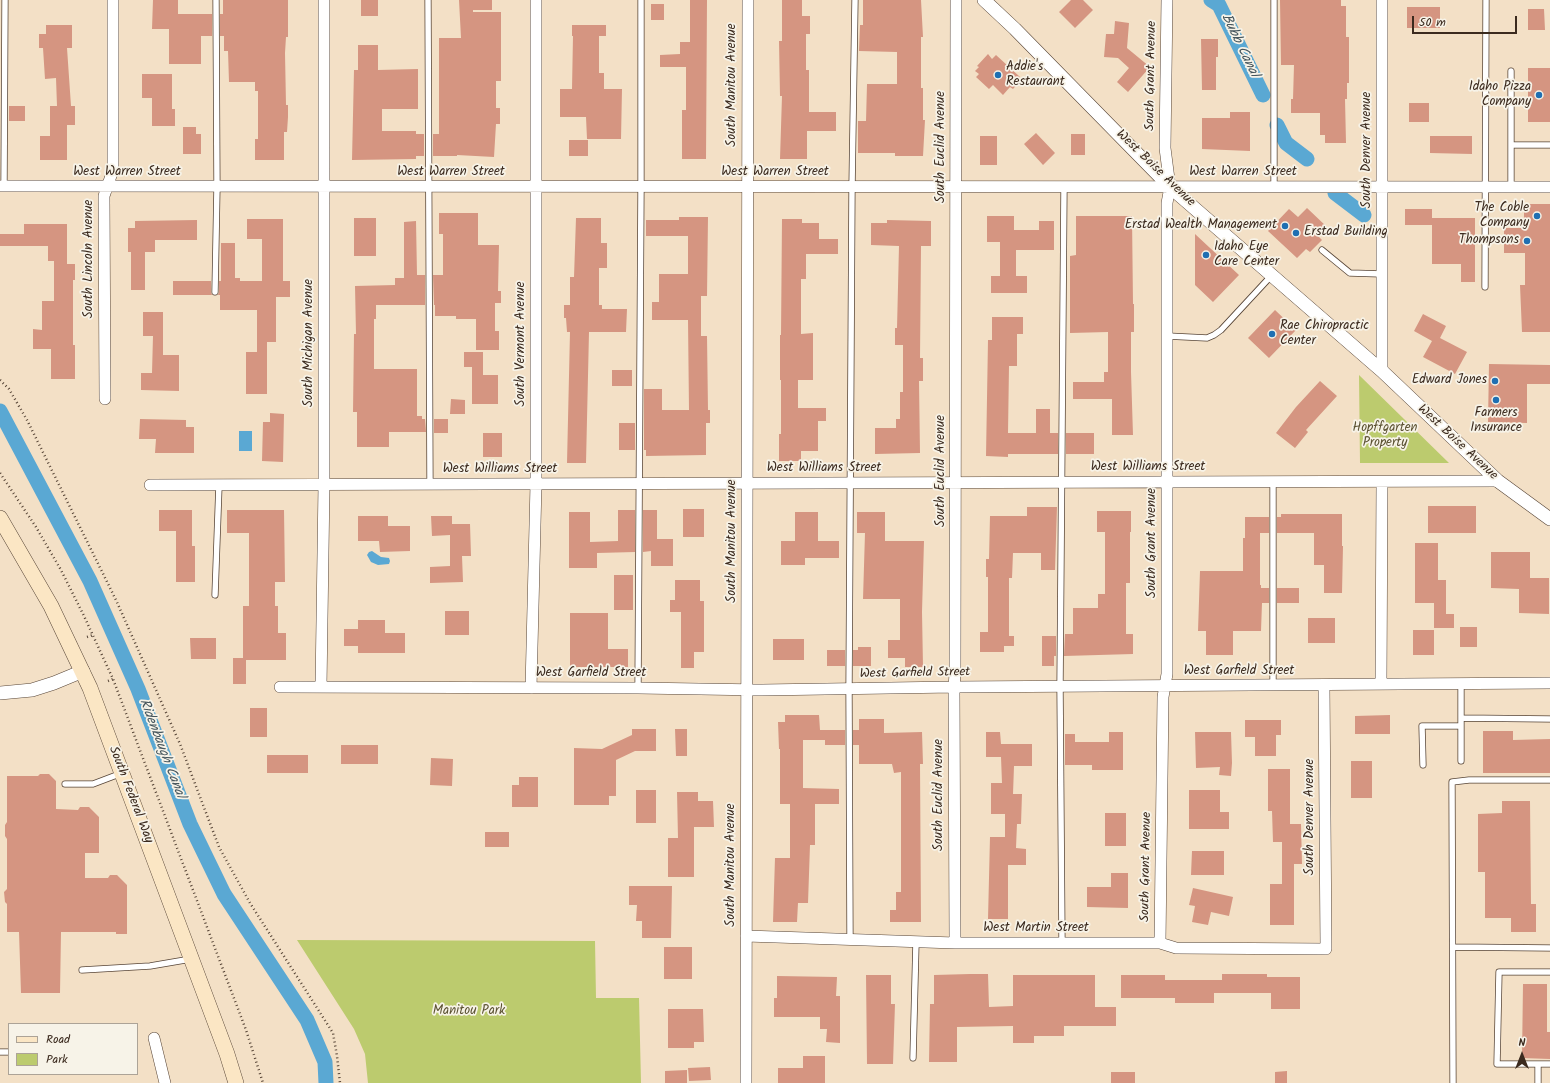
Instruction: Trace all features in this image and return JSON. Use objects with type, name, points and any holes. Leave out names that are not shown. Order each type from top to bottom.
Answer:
[{"type":"main road","name":"South Federal Way","points":[[0,518],[51,606],[83,671],[227,1054],[236,1083]]},
{"type":"street","name":"South Lincoln Avenue","points":[[105,399],[104,196],[113,170],[113,0]]},
{"type":"street","name":"South Michigan Avenue","points":[[321,687],[324,485],[324,0]]},
{"type":"street","name":"South Vermont Avenue","points":[[531,688],[536,484],[536,0]]},
{"type":"street","name":"South Manitou Avenue","points":[[746,1083],[748,0]]},
{"type":"street","name":"South Euclid Avenue","points":[[955,943],[954,687],[956,483],[956,0]]},
{"type":"street","name":"West Boise Avenue","points":[[984,0],[1015,29],[1170,187],[1382,371],[1498,481],[1550,519]]},
{"type":"street","name":"South Grant Avenue","points":[[1160,943],[1163,697],[1167,674],[1167,203],[1170,187],[1165,148],[1167,0]]},
{"type":"street","name":"South Denver Avenue","points":[[1382,0],[1382,371]]},
{"type":"street","name":"West Warren Street","points":[[2,187],[1550,187]]},
{"type":"street","name":"West Williams Street","points":[[150,486],[1498,481]]},
{"type":"street","points":[[1381,684],[1382,482]]},
{"type":"street","points":[[0,693],[32,690],[83,671]]},
{"type":"street","name":"West Garfield Street","points":[[280,687],[638,688],[747,690],[1060,686],[1273,686],[1550,683]]},
{"type":"street","name":"South Denver Avenue","points":[[1324,685],[1326,949]]},
{"type":"street","name":"West Martin Street","points":[[746,936],[955,943],[1160,943],[1176,948],[1326,949]]},
{"type":"street","points":[[154,1038],[165,1083]]},
{"type":"lane","points":[[2,187],[5,0]]},
{"type":"lane","points":[[215,292],[217,187],[216,0]]},
{"type":"lane","points":[[428,0],[430,187],[430,484]]},
{"type":"lane","points":[[638,688],[641,0]]},
{"type":"lane","points":[[850,939],[849,689],[852,187],[855,0]]},
{"type":"lane","points":[[1274,0],[1274,187]]},
{"type":"lane","points":[[1485,287],[1486,0]]},
{"type":"lane","points":[[1511,71],[1511,187]]},
{"type":"lane","points":[[1511,145],[1550,145]]},
{"type":"lane","points":[[1062,943],[1060,686],[1064,187]]},
{"type":"lane","points":[[1322,250],[1350,273],[1382,274]]},
{"type":"lane","points":[[1167,336],[1207,338],[1214,335],[1221,330],[1272,275]]},
{"type":"lane","points":[[1273,482],[1273,686]]},
{"type":"lane","points":[[215,595],[219,486]]},
{"type":"lane","points":[[1461,684],[1461,761]]},
{"type":"lane","points":[[1461,718],[1550,719]]},
{"type":"lane","points":[[1423,764],[1422,726],[1461,726]]},
{"type":"lane","points":[[64,784],[93,784],[122,773]]},
{"type":"lane","points":[[1453,1083],[1452,782],[1469,780],[1550,780]]},
{"type":"lane","points":[[913,1058],[916,942]]},
{"type":"lane","points":[[1453,947],[1550,948]]},
{"type":"lane","points":[[82,970],[150,966],[191,958]]},
{"type":"lane","points":[[1550,972],[1499,972],[1497,1064],[1550,1064]]},
{"type":"lane","points":[[1538,1064],[1538,1083]]},
{"type":"path","points":[[0,380],[9,389],[27,420],[116,600],[180,744],[219,847],[250,903],[333,1033],[340,1083]]},
{"type":"path","points":[[0,473],[32,521],[61,570],[113,679],[246,1030],[263,1083]]},
{"type":"path","points":[[87,637],[93,635]]},
{"type":"path","points":[[108,681],[113,679]]},
{"type":"green space","name":"Hopffgarten Property","points":[[1359,375],[1449,463],[1360,463]]},
{"type":"green space","name":"Manitou Park","points":[[297,940],[595,941],[596,998],[639,998],[641,1083],[368,1083],[365,1054],[354,1029]]},
{"type":"water","points":[[239,431],[252,431],[252,451],[239,451]]},
{"type":"water","points":[[372,551],[381,557],[389,558],[389,564],[378,565],[371,562],[367,555]]},
{"type":"building","points":[[153,0],[178,0],[178,14],[212,14],[212,36],[201,36],[201,64],[169,64],[169,29],[152,29]]},
{"type":"building","points":[[223,0],[288,0],[288,37],[286,37],[285,53],[286,105],[288,105],[288,117],[287,132],[284,132],[284,160],[255,160],[255,139],[258,139],[258,91],[255,91],[255,82],[229,82],[228,51],[224,51],[224,36],[220,36],[220,14],[223,14]]},
{"type":"building","points":[[361,0],[378,0],[378,16],[361,16]]},
{"type":"building","points":[[459,0],[492,0],[492,10],[473,10],[473,12],[501,12],[501,81],[496,81],[496,108],[500,108],[500,124],[496,124],[494,157],[457,155],[433,156],[433,134],[439,134],[439,38],[461,38]]},
{"type":"building","points":[[690,0],[707,0],[706,159],[682,159],[682,110],[686,110],[686,67],[660,67],[660,55],[680,54],[680,42],[690,42]]},
{"type":"building","points":[[782,0],[802,0],[802,16],[810,16],[810,34],[806,34],[806,70],[809,70],[809,112],[836,112],[836,131],[807,131],[807,159],[780,159],[782,96],[780,96],[779,41],[782,41]]},
{"type":"building","points":[[863,0],[921,0],[923,37],[921,37],[921,88],[923,88],[923,120],[925,120],[923,156],[895,156],[895,153],[858,153],[858,121],[866,121],[867,84],[897,84],[897,52],[859,51],[860,25],[863,25]]},
{"type":"building","points":[[1071,0],[1083,0],[1093,10],[1075,28],[1059,12]]},
{"type":"building","points":[[1280,0],[1341,0],[1341,6],[1346,6],[1346,37],[1349,37],[1349,83],[1347,83],[1347,99],[1345,99],[1346,143],[1325,143],[1325,135],[1320,135],[1320,113],[1291,113],[1294,65],[1281,65]]},
{"type":"building","points":[[651,4],[664,4],[664,20],[651,20]]},
{"type":"building","points":[[1407,7],[1440,7],[1440,28],[1407,28]]},
{"type":"building","points":[[1528,9],[1544,9],[1545,30],[1528,30]]},
{"type":"building","points":[[1115,21],[1129,23],[1127,48],[1150,67],[1128,92],[1117,82],[1129,68],[1118,58],[1104,57],[1106,34],[1114,34]]},
{"type":"building","points":[[46,25],[72,25],[72,48],[67,48],[71,106],[75,106],[75,125],[67,125],[67,160],[40,160],[40,136],[50,136],[50,106],[57,106],[56,78],[45,79],[43,48],[39,48],[39,34],[46,34]]},
{"type":"building","points":[[572,25],[606,25],[606,36],[599,36],[599,73],[604,73],[604,89],[622,89],[621,139],[587,139],[586,117],[560,117],[560,89],[572,89]]},
{"type":"building","points":[[1201,39],[1218,39],[1218,57],[1216,57],[1216,90],[1202,90]]},
{"type":"building","points":[[358,45],[378,45],[378,70],[418,69],[418,109],[382,109],[382,131],[416,131],[416,134],[424,134],[424,156],[416,156],[416,159],[352,160],[354,70],[358,70]]},
{"type":"building","name":"Addie's Restaurant","points":[[988,54],[992,59],[996,55],[1020,77],[1019,78],[1021,80],[1013,89],[1010,87],[1003,95],[993,85],[989,89],[976,77],[979,74],[975,71],[979,67],[977,66]]},
{"type":"building","name":"Idaho Pizza Company","points":[[1528,68],[1550,68],[1550,122],[1528,122]]},
{"type":"building","points":[[142,74],[172,74],[172,109],[175,109],[175,126],[152,126],[152,98],[142,98]]},
{"type":"building","points":[[1409,103],[1429,103],[1429,122],[1409,122]]},
{"type":"building","points":[[9,106],[25,106],[25,121],[9,121]]},
{"type":"building","points":[[1230,112],[1250,112],[1250,151],[1202,149],[1202,118],[1230,118]]},
{"type":"building","points":[[183,127],[196,127],[196,134],[201,134],[201,154],[183,154]]},
{"type":"building","points":[[1036,133],[1055,153],[1043,165],[1024,144]]},
{"type":"building","points":[[1071,134],[1085,134],[1085,155],[1071,155]]},
{"type":"building","points":[[980,136],[997,136],[997,165],[980,165]]},
{"type":"building","points":[[1430,136],[1472,136],[1472,154],[1430,153]]},
{"type":"building","points":[[569,140],[588,140],[588,156],[569,156]]},
{"type":"building","points":[[1550,204],[1550,332],[1522,332],[1520,285],[1525,285],[1525,253],[1504,253],[1504,228],[1524,228],[1524,205]]},
{"type":"building","name":"Erstad Building","points":[[1307,208],[1327,227],[1318,236],[1322,240],[1310,252],[1306,249],[1297,258],[1268,231],[1289,209],[1298,217]]},
{"type":"building","points":[[1405,209],[1432,209],[1432,218],[1475,218],[1475,282],[1461,282],[1461,264],[1432,264],[1432,225],[1405,225]]},
{"type":"building","points":[[439,213],[478,213],[478,245],[499,245],[498,291],[501,291],[501,303],[495,303],[495,331],[499,331],[499,350],[476,350],[476,319],[456,319],[456,316],[435,316],[433,275],[443,275],[443,234],[439,234]]},
{"type":"building","points":[[987,216],[1014,216],[1014,230],[1039,230],[1039,221],[1054,221],[1054,250],[1016,250],[1016,276],[1027,276],[1027,293],[991,293],[991,276],[1000,276],[1000,242],[987,242]]},
{"type":"building","points":[[1076,216],[1132,216],[1134,332],[1131,332],[1131,372],[1133,435],[1112,435],[1112,399],[1073,399],[1073,382],[1104,382],[1104,372],[1108,372],[1108,332],[1070,333],[1070,256],[1076,255]]},
{"type":"building","points":[[679,217],[708,217],[707,296],[701,296],[701,336],[707,336],[708,410],[710,410],[710,423],[706,423],[706,455],[646,456],[646,450],[644,450],[644,389],[662,389],[662,410],[689,410],[688,320],[652,320],[652,302],[659,302],[659,274],[688,274],[688,236],[646,236],[646,220],[679,220]]},
{"type":"building","points":[[354,218],[376,218],[376,256],[354,256]]},
{"type":"building","points":[[576,218],[601,218],[601,243],[607,243],[607,268],[599,268],[599,305],[602,305],[602,309],[627,309],[626,332],[589,332],[586,463],[567,463],[570,332],[567,332],[566,318],[564,318],[564,305],[570,305],[570,277],[574,277]]},
{"type":"building","points":[[247,219],[283,219],[283,281],[290,281],[290,297],[276,297],[276,342],[267,342],[267,394],[246,394],[246,352],[257,352],[257,310],[220,310],[220,295],[218,295],[219,281],[221,281],[221,243],[235,243],[235,278],[240,278],[240,281],[262,281],[262,239],[247,239]]},
{"type":"building","points":[[782,219],[802,219],[802,223],[819,223],[819,239],[838,239],[838,254],[806,254],[806,279],[801,279],[801,334],[813,333],[813,380],[798,380],[798,408],[826,408],[826,421],[818,421],[818,451],[801,451],[801,461],[779,461],[779,434],[781,434],[780,335]]},
{"type":"building","points":[[197,220],[197,240],[155,240],[155,252],[145,252],[145,290],[131,290],[131,252],[128,252],[128,228],[135,228],[135,221]]},
{"type":"building","points":[[887,220],[931,221],[931,246],[921,246],[920,358],[923,358],[923,381],[919,381],[920,453],[875,454],[875,428],[896,428],[896,419],[900,419],[900,392],[903,392],[903,345],[895,345],[895,328],[897,328],[899,246],[871,245],[871,223],[887,223]]},
{"type":"building","points":[[416,221],[417,275],[425,275],[425,305],[376,305],[376,319],[374,319],[374,369],[417,369],[417,416],[422,416],[422,419],[425,419],[426,432],[389,432],[389,447],[357,447],[357,412],[353,412],[354,334],[356,334],[355,286],[395,285],[395,278],[404,278],[404,222]]},
{"type":"building","points":[[24,224],[67,224],[67,264],[75,264],[75,280],[73,280],[73,345],[75,345],[75,379],[51,379],[51,349],[33,349],[33,329],[42,330],[42,301],[54,301],[54,261],[48,261],[48,246],[0,246],[0,234],[24,234]]},
{"type":"building","name":"Idaho Eye Care Center","points":[[1195,234],[1239,275],[1213,302],[1195,285]]},
{"type":"building","points":[[173,281],[211,281],[212,295],[173,295]]},
{"type":"building","name":"Rae Chiropractic Center","points":[[1275,310],[1296,330],[1269,358],[1248,338]]},
{"type":"building","points":[[143,312],[163,312],[163,355],[179,355],[179,391],[141,390],[141,373],[152,373],[153,336],[143,336]]},
{"type":"building","points":[[1423,314],[1446,326],[1440,338],[1467,352],[1455,374],[1423,357],[1432,341],[1414,331]]},
{"type":"building","points":[[992,317],[1023,317],[1023,334],[1017,334],[1017,366],[1009,366],[1008,433],[1036,433],[1036,409],[1050,409],[1050,433],[1058,433],[1058,454],[1008,454],[1008,457],[986,456],[988,340],[992,340]]},
{"type":"building","points":[[464,352],[483,352],[483,375],[498,375],[498,404],[472,404],[472,367],[464,367]]},
{"type":"building","points":[[1489,364],[1550,365],[1550,384],[1527,384],[1527,423],[1488,422]]},
{"type":"building","points":[[612,370],[632,370],[632,386],[612,386]]},
{"type":"building","points":[[1320,381],[1337,396],[1306,430],[1308,432],[1295,448],[1276,433],[1296,407]]},
{"type":"building","points":[[451,399],[465,400],[465,414],[450,414]]},
{"type":"building","points":[[270,413],[284,414],[283,462],[262,461],[263,422],[270,422]]},
{"type":"building","points":[[140,419],[186,420],[186,427],[194,427],[194,453],[155,453],[156,439],[139,439]]},
{"type":"building","points":[[434,419],[448,419],[448,433],[434,433]]},
{"type":"building","points":[[619,423],[635,423],[635,450],[619,450]]},
{"type":"building","points":[[483,433],[502,433],[502,457],[483,457]]},
{"type":"building","points":[[1066,433],[1094,433],[1094,454],[1066,454]]},
{"type":"building","points":[[1428,506],[1476,506],[1476,533],[1428,533]]},
{"type":"building","points":[[1027,507],[1057,507],[1055,570],[1041,570],[1041,553],[1013,553],[1012,578],[1009,578],[1009,636],[1014,636],[1014,646],[1004,646],[1004,652],[980,652],[980,632],[988,632],[988,577],[986,577],[986,559],[989,559],[990,516],[1027,516]]},
{"type":"building","points":[[683,509],[704,509],[704,537],[683,537]]},
{"type":"building","points":[[159,510],[192,510],[192,546],[195,546],[195,582],[176,582],[176,531],[159,531]]},
{"type":"building","points":[[227,510],[284,510],[285,582],[275,582],[275,606],[278,606],[278,633],[286,633],[286,660],[246,660],[246,684],[233,684],[233,658],[243,658],[243,606],[249,606],[249,533],[227,533]]},
{"type":"building","points":[[618,510],[635,510],[635,552],[597,553],[597,568],[569,568],[569,512],[590,512],[590,542],[618,541]]},
{"type":"building","points":[[643,510],[657,510],[657,539],[673,539],[673,566],[651,566],[651,551],[643,552]]},
{"type":"building","points":[[1097,511],[1131,511],[1130,583],[1126,583],[1126,634],[1133,634],[1133,654],[1064,656],[1065,634],[1073,634],[1073,608],[1098,608],[1098,594],[1105,594],[1105,532],[1097,532]]},
{"type":"building","points":[[795,512],[818,512],[818,541],[839,541],[839,558],[805,558],[805,565],[781,565],[781,541],[795,541]]},
{"type":"building","points":[[857,512],[885,512],[885,541],[924,541],[922,612],[923,667],[905,667],[905,658],[888,658],[888,640],[900,640],[900,599],[863,599],[865,533],[857,533]]},
{"type":"building","points":[[1281,514],[1342,514],[1342,593],[1324,593],[1324,565],[1314,565],[1314,533],[1277,533],[1277,517],[1281,517]]},
{"type":"building","points":[[358,516],[388,516],[388,526],[410,526],[410,551],[380,552],[379,541],[358,541]]},
{"type":"building","points":[[431,516],[452,516],[452,524],[470,524],[471,556],[462,556],[463,582],[430,583],[430,567],[450,566],[450,535],[432,536]]},
{"type":"building","points":[[1245,517],[1269,517],[1269,533],[1260,533],[1260,585],[1261,588],[1269,588],[1269,603],[1262,603],[1261,631],[1233,631],[1233,655],[1206,655],[1206,631],[1198,631],[1200,571],[1243,571],[1243,538],[1245,538]]},
{"type":"building","points":[[1415,543],[1438,543],[1438,580],[1446,580],[1446,614],[1454,614],[1454,628],[1434,628],[1434,603],[1415,603]]},
{"type":"building","points":[[1491,552],[1530,552],[1530,578],[1549,578],[1549,614],[1519,613],[1519,589],[1491,588]]},
{"type":"building","points":[[614,575],[633,575],[633,610],[614,610]]},
{"type":"building","points":[[675,580],[700,580],[700,601],[704,601],[704,652],[694,652],[694,668],[681,668],[681,612],[670,612],[670,600],[675,600]]},
{"type":"building","points":[[1277,588],[1299,588],[1299,603],[1277,603]]},
{"type":"building","points":[[445,611],[469,611],[469,635],[445,635]]},
{"type":"building","points":[[570,613],[608,613],[608,649],[628,649],[628,667],[570,667]]},
{"type":"building","points":[[1308,618],[1335,618],[1335,643],[1308,643]]},
{"type":"building","points":[[358,620],[385,620],[385,633],[405,633],[405,653],[358,653],[358,646],[344,646],[344,629],[358,629]]},
{"type":"building","points":[[1460,627],[1477,627],[1477,647],[1460,647]]},
{"type":"building","points":[[1413,630],[1434,630],[1434,655],[1413,655]]},
{"type":"building","points":[[1042,636],[1056,636],[1056,656],[1054,656],[1054,666],[1042,666]]},
{"type":"building","points":[[190,638],[216,638],[216,659],[191,659]]},
{"type":"building","points":[[773,639],[804,639],[804,660],[773,660]]},
{"type":"building","points":[[858,647],[871,647],[871,666],[853,666],[853,650],[858,650]]},
{"type":"building","points":[[827,650],[845,650],[845,666],[827,666]]},
{"type":"building","points":[[250,708],[267,708],[267,737],[250,737]]},
{"type":"building","points":[[785,715],[819,715],[820,730],[845,730],[845,745],[825,745],[825,740],[803,740],[803,788],[839,789],[839,804],[815,804],[815,845],[810,845],[808,903],[798,903],[797,922],[773,922],[775,858],[790,858],[790,804],[780,804],[780,749],[778,722],[785,722]]},
{"type":"building","points":[[1390,715],[1390,734],[1355,734],[1355,716]]},
{"type":"building","points":[[859,719],[884,719],[884,733],[922,732],[923,764],[920,764],[921,922],[890,922],[890,910],[896,910],[896,892],[901,892],[901,772],[894,773],[892,764],[859,764],[859,745],[853,745],[853,730],[859,730]]},
{"type":"building","points":[[1245,720],[1281,720],[1281,735],[1276,735],[1276,756],[1255,756],[1255,737],[1245,737]]},
{"type":"building","points":[[632,729],[656,729],[656,751],[635,751],[616,760],[616,796],[609,796],[609,805],[574,805],[574,748],[602,749],[632,735]]},
{"type":"building","points":[[675,729],[687,729],[687,756],[676,756]]},
{"type":"building","points":[[1483,731],[1513,731],[1513,740],[1550,739],[1550,773],[1483,773]]},
{"type":"building","points":[[986,732],[1000,732],[1001,744],[1032,744],[1032,766],[1014,766],[1013,794],[1022,794],[1021,824],[1017,824],[1016,848],[1026,849],[1026,865],[1008,865],[1008,919],[988,919],[990,837],[1005,837],[1005,814],[991,814],[991,783],[1002,783],[1001,757],[986,757]]},
{"type":"building","points":[[1109,732],[1123,732],[1123,770],[1092,770],[1092,765],[1065,765],[1065,734],[1075,734],[1075,742],[1109,742]]},
{"type":"building","points":[[1195,732],[1231,732],[1231,776],[1219,775],[1220,767],[1196,768]]},
{"type":"building","points":[[341,745],[378,745],[378,764],[341,764]]},
{"type":"building","points":[[267,755],[308,755],[308,773],[267,773]]},
{"type":"building","points":[[431,758],[453,759],[452,786],[430,785]]},
{"type":"building","points":[[1351,761],[1372,761],[1372,798],[1351,798]]},
{"type":"building","points":[[1268,769],[1290,769],[1290,824],[1301,824],[1302,864],[1294,864],[1294,925],[1270,925],[1270,884],[1282,884],[1282,842],[1273,842],[1272,811],[1268,811]]},
{"type":"building","points":[[40,774],[49,774],[56,781],[56,809],[78,810],[80,807],[89,807],[99,817],[99,853],[85,853],[85,878],[108,878],[110,875],[117,875],[127,885],[127,934],[116,934],[116,932],[61,932],[60,993],[21,993],[19,932],[7,932],[7,904],[5,902],[4,892],[7,889],[7,839],[5,836],[5,825],[7,822],[7,776],[38,776]]},
{"type":"building","points":[[519,777],[538,777],[538,807],[512,807],[512,785],[519,785]]},
{"type":"building","points":[[636,790],[656,790],[656,823],[636,823]]},
{"type":"building","points":[[1189,790],[1220,790],[1220,812],[1229,812],[1229,829],[1189,829]]},
{"type":"building","points":[[677,792],[698,792],[698,801],[713,801],[714,827],[694,827],[694,877],[668,877],[668,838],[678,838]]},
{"type":"building","points":[[1502,801],[1530,801],[1531,904],[1536,904],[1536,932],[1511,932],[1511,918],[1485,918],[1485,872],[1478,872],[1478,814],[1502,813]]},
{"type":"building","points":[[1105,813],[1126,813],[1126,846],[1105,846]]},
{"type":"building","points":[[485,832],[509,832],[509,847],[485,847]]},
{"type":"building","points":[[1192,851],[1224,851],[1224,875],[1191,875]]},
{"type":"building","points":[[1111,873],[1128,873],[1128,908],[1087,907],[1087,887],[1111,887]]},
{"type":"building","points":[[629,886],[672,886],[671,938],[642,938],[642,921],[636,921],[637,905],[629,905]]},
{"type":"building","points":[[1193,888],[1233,897],[1229,916],[1211,912],[1208,925],[1192,922],[1195,906],[1189,905]]},
{"type":"building","points":[[664,947],[692,947],[692,979],[664,979]]},
{"type":"building","points":[[988,974],[989,1007],[1013,1006],[1013,975],[1095,975],[1095,1007],[1116,1007],[1116,1026],[1064,1026],[1064,1036],[1034,1036],[1034,1043],[1013,1043],[1013,1026],[957,1027],[957,1062],[929,1062],[930,1004],[934,1004],[934,975]]},
{"type":"building","points":[[1222,974],[1267,974],[1267,977],[1300,977],[1300,1009],[1271,1009],[1271,993],[1214,993],[1214,1003],[1175,1003],[1175,998],[1121,998],[1121,975],[1165,975],[1165,980],[1222,980]]},
{"type":"building","points":[[866,975],[891,975],[891,1004],[895,1004],[893,1064],[867,1064]]},
{"type":"building","points":[[777,976],[837,977],[836,996],[840,996],[840,1043],[826,1042],[827,1029],[820,1029],[820,1017],[774,1017],[774,998],[777,998]]},
{"type":"building","points":[[1523,984],[1547,984],[1547,1032],[1550,1032],[1550,1059],[1522,1058]]},
{"type":"building","points":[[668,1009],[703,1009],[704,1042],[694,1042],[694,1048],[668,1048]]},
{"type":"building","points":[[803,1056],[825,1056],[825,1083],[778,1083],[778,1068],[803,1068]]},
{"type":"building","points":[[710,1067],[711,1080],[689,1081],[688,1068]]},
{"type":"building","points":[[687,1070],[687,1083],[665,1083],[665,1071]]},
{"type":"building","points":[[1287,1071],[1287,1083],[1275,1083],[1275,1072]]},
{"type":"building","points":[[1111,1072],[1135,1072],[1135,1083],[1111,1083]]},
{"type":"waterway","name":"Bubb Canal","points":[[1211,0],[1219,5],[1263,95]]},
{"type":"waterway","name":"Bubb Canal","points":[[1277,125],[1286,143],[1307,159]]},
{"type":"waterway","name":"Bubb Canal","points":[[1335,193],[1364,215]]},
{"type":"waterway","name":"Ridenbaugh Canal","points":[[0,411],[90,581],[138,689],[190,824],[224,894],[307,1020],[325,1062],[326,1083]]},
{"type":"place","name":"Addie's Restaurant","points":[[998,75]]},
{"type":"place","name":"Idaho Pizza Company","points":[[1539,95]]},
{"type":"place","name":"The Coble Company","points":[[1537,216]]},
{"type":"place","name":"Erstad Wealth Management","points":[[1285,226]]},
{"type":"place","name":"Erstad Building","points":[[1296,233]]},
{"type":"place","name":"Thompsons","points":[[1527,241]]},
{"type":"place","name":"Idaho Eye Care Center","points":[[1206,255]]},
{"type":"place","name":"Rae Chiropractic Center","points":[[1272,334]]},
{"type":"place","name":"Edward Jones","points":[[1495,381]]},
{"type":"place","name":"Farmers Insurance","points":[[1496,400]]}]
